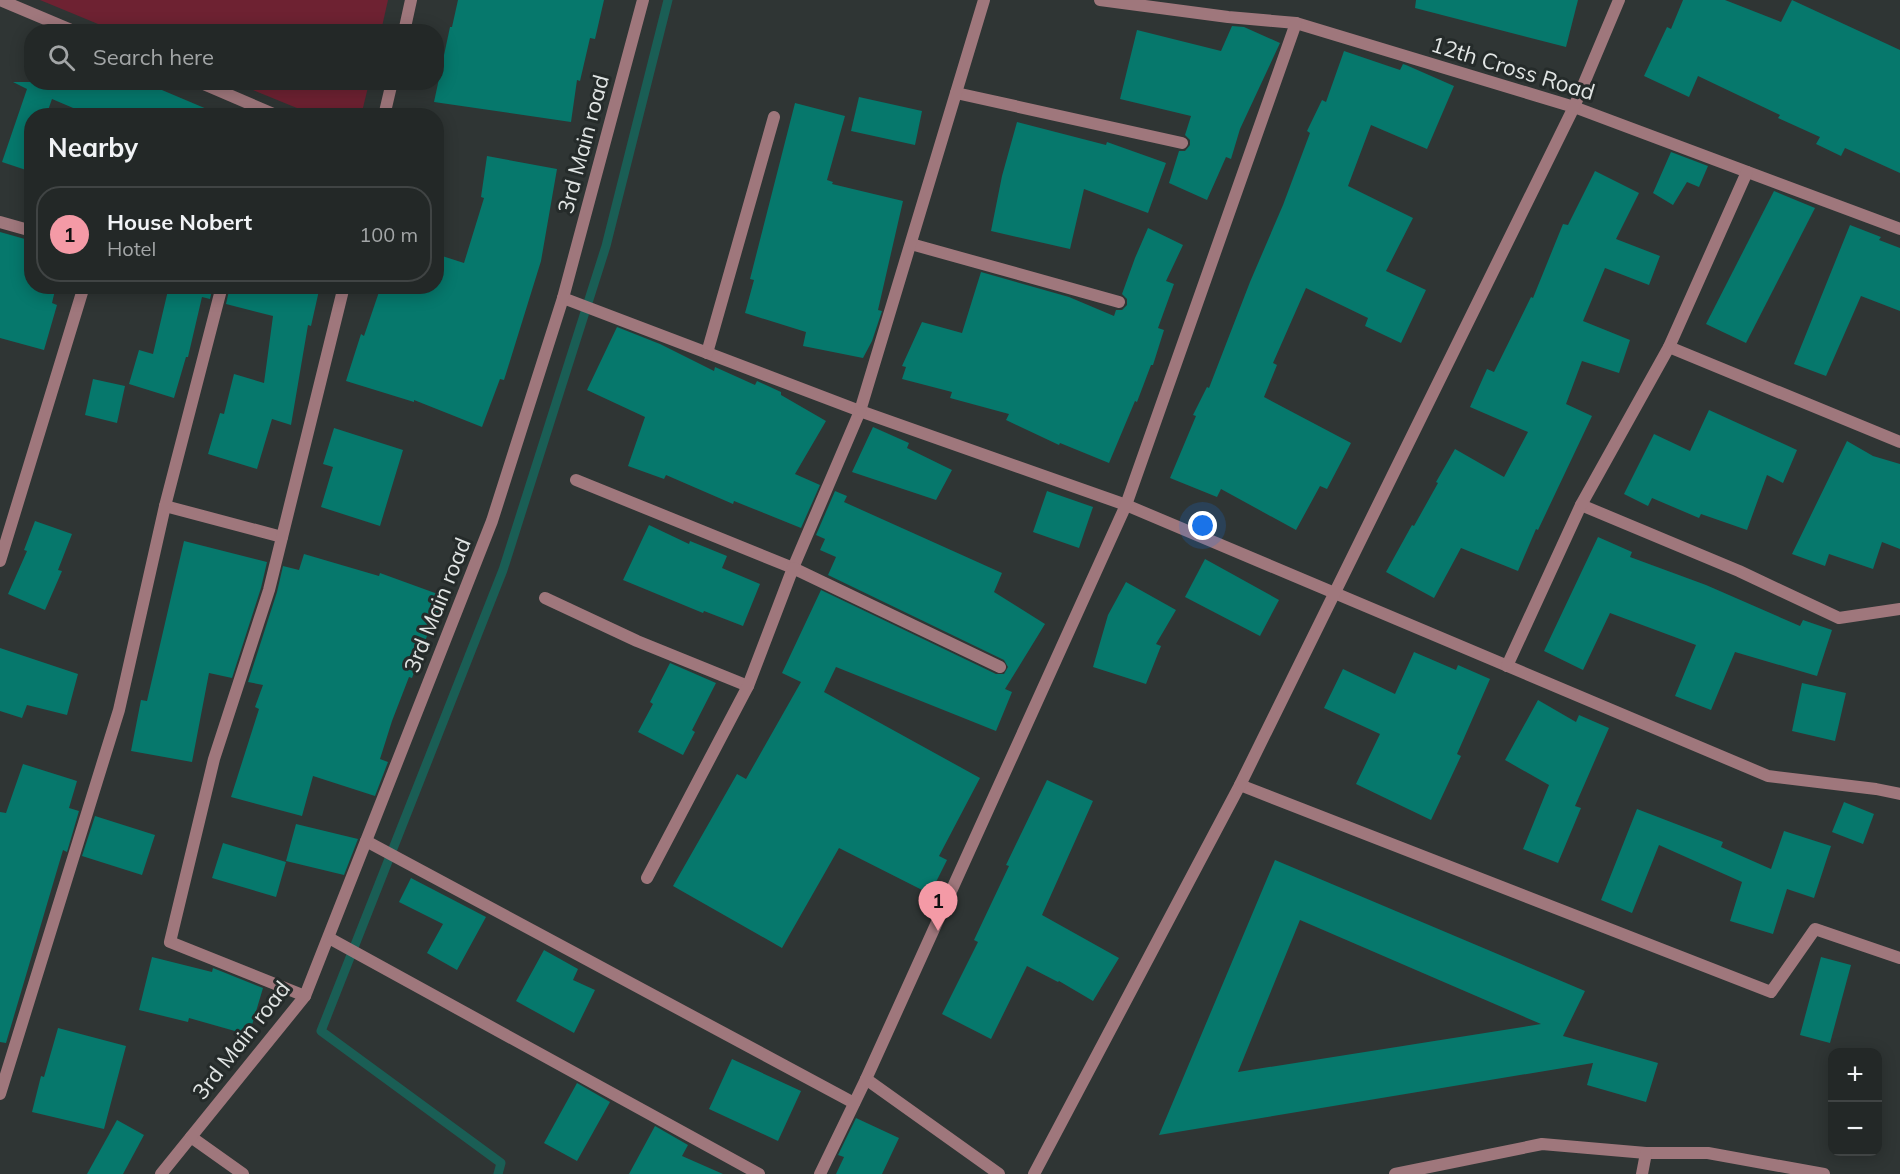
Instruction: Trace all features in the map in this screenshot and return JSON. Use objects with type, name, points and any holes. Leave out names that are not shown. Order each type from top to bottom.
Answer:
[{"type":"street","points":[[0,0],[57,24]]},
{"type":"street","points":[[406,24],[411,0]]},
{"type":"street","name":"3rd Main road","points":[[161,1174],[305,996],[329,938],[492,521],[568,300],[643,0]]},
{"type":"street","points":[[647,879],[748,686],[793,568],[860,411],[984,0]]},
{"type":"street","name":"12th Cross Road","points":[[1100,0],[1228,17],[1296,23],[1574,107],[1900,229]]},
{"type":"street","points":[[1034,1174],[1240,785],[1574,107],[1619,0]]},
{"type":"street","points":[[820,1174],[866,1078],[1126,505],[1296,23]]},
{"type":"street","points":[[218,90],[259,108]]},
{"type":"street","points":[[386,108],[390,90]]},
{"type":"street","points":[[956,93],[1182,143]]},
{"type":"street","points":[[707,353],[774,117]]},
{"type":"street","points":[[1507,666],[1581,505],[1669,347],[1747,172]]},
{"type":"street","points":[[0,222],[24,229]]},
{"type":"street","points":[[910,244],[1119,302]]},
{"type":"street","points":[[0,561],[82,294]]},
{"type":"street","points":[[0,1094],[118,710],[165,506],[220,294]]},
{"type":"street","points":[[305,996],[170,942],[214,759],[269,590],[342,294]]},
{"type":"street","points":[[568,300],[860,411],[1126,505],[1768,776],[1900,794]]},
{"type":"street","points":[[1669,347],[1900,442]]},
{"type":"street","points":[[576,480],[793,568],[1000,667]]},
{"type":"street","points":[[1581,505],[1739,571],[1839,618],[1900,609]]},
{"type":"street","points":[[165,506],[282,537]]},
{"type":"street","points":[[545,598],[637,641],[748,686]]},
{"type":"street","points":[[1240,785],[1771,992],[1815,929],[1900,958]]},
{"type":"street","points":[[366,841],[854,1103]]},
{"type":"street","points":[[329,938],[759,1174]]},
{"type":"street","points":[[866,1078],[999,1174]]},
{"type":"street","points":[[191,1137],[243,1174]]},
{"type":"street","points":[[1395,1174],[1542,1144],[1646,1153],[1708,1153],[1805,1173],[1824,1174]]},
{"type":"street","points":[[1642,1174],[1646,1153]]},
{"type":"shaded area","points":[[40,0],[388,0],[383,24],[98,24]]},
{"type":"shaded area","points":[[253,90],[367,90],[363,108],[297,108]]},
{"type":"building","points":[[458,0],[604,0],[595,39],[590,38],[580,81],[577,80],[571,122],[434,102],[437,90],[444,90],[444,55],[450,27],[452,27]]},
{"type":"building","points":[[1416,0],[1578,0],[1566,47],[1415,8]]},
{"type":"building","points":[[1683,0],[1725,0],[1781,22],[1792,0],[1900,50],[1900,173],[1845,148],[1841,156],[1816,144],[1820,137],[1698,76],[1689,97],[1644,76],[1667,27],[1671,29]]},
{"type":"building","points":[[1232,26],[1244,27],[1280,43],[1240,129],[1231,159],[1226,157],[1207,200],[1169,183],[1179,151],[1185,151],[1190,145],[1190,140],[1185,135],[1191,116],[1120,99],[1137,30],[1221,51]]},
{"type":"building","points":[[1344,51],[1400,70],[1403,64],[1454,86],[1427,149],[1371,125],[1348,186],[1413,218],[1386,271],[1426,290],[1401,343],[1365,326],[1368,318],[1306,288],[1273,363],[1277,365],[1264,397],[1351,443],[1327,489],[1320,486],[1296,530],[1221,489],[1217,497],[1170,478],[1196,416],[1193,415],[1207,387],[1209,388],[1283,205],[1310,133],[1307,131],[1322,100],[1326,102]]},
{"type":"building","points":[[13,82],[24,82],[24,88]]},
{"type":"building","points":[[27,90],[162,90],[204,108],[73,108],[52,99],[49,108],[24,108],[24,169],[2,162]]},
{"type":"building","points":[[859,97],[922,111],[915,145],[851,131]]},
{"type":"building","points":[[795,103],[845,116],[827,180],[833,182],[832,184],[903,201],[878,310],[882,311],[872,341],[863,358],[803,346],[806,332],[745,313],[754,280],[750,279]]},
{"type":"building","points":[[1017,122],[1106,145],[1107,142],[1166,163],[1148,213],[1084,189],[1070,249],[991,231],[1002,176]]},
{"type":"building","points":[[1671,152],[1708,166],[1699,187],[1687,182],[1673,205],[1653,193]]},
{"type":"building","points":[[487,156],[557,169],[541,261],[504,380],[500,379],[482,427],[414,400],[414,402],[346,381],[361,334],[364,336],[378,294],[444,294],[444,257],[464,263],[484,198],[481,197]]},
{"type":"building","points":[[1595,171],[1639,193],[1616,239],[1660,256],[1649,285],[1605,268],[1583,321],[1630,340],[1619,373],[1582,361],[1566,404],[1592,416],[1538,530],[1536,529],[1518,571],[1461,548],[1434,598],[1386,572],[1412,525],[1414,526],[1455,449],[1504,477],[1528,432],[1470,407],[1487,369],[1494,372],[1531,297],[1533,298],[1563,224],[1568,225]]},
{"type":"building","points":[[1774,191],[1815,208],[1746,343],[1706,324]]},
{"type":"building","points":[[1850,225],[1881,237],[1879,240],[1900,248],[1900,311],[1861,296],[1826,376],[1794,364]]},
{"type":"building","points":[[1148,228],[1183,245],[1166,281],[1174,284],[1158,328],[1164,330],[1153,365],[1151,365],[1109,463],[1060,443],[1059,445],[1006,420],[1009,414],[950,398],[952,392],[902,379],[906,367],[902,366],[922,322],[962,333],[981,272],[1069,297],[1114,316],[1116,310],[1122,310],[1127,305],[1127,299],[1122,294]]},
{"type":"building","points":[[0,232],[24,239],[24,294],[54,294],[52,303],[57,305],[44,350],[0,338]]},
{"type":"building","points":[[167,294],[211,294],[210,299],[202,297],[188,357],[186,357],[174,398],[129,384],[139,350],[153,354]]},
{"type":"building","points":[[228,294],[318,294],[311,326],[308,325],[291,425],[272,419],[257,469],[208,454],[220,413],[224,414],[234,374],[264,383],[273,316],[226,304]]},
{"type":"building","points":[[617,327],[660,344],[714,371],[715,367],[755,385],[757,381],[781,392],[781,395],[826,421],[795,474],[820,485],[801,528],[734,501],[733,504],[666,475],[664,479],[628,466],[645,417],[587,390]]},
{"type":"building","points":[[93,379],[125,386],[117,423],[85,415]]},
{"type":"building","points":[[1709,410],[1797,450],[1783,483],[1767,475],[1747,530],[1701,514],[1699,518],[1652,498],[1648,506],[1624,494],[1654,434],[1690,451]]},
{"type":"building","points":[[873,427],[909,443],[907,448],[952,470],[936,500],[852,472]]},
{"type":"building","points":[[334,428],[403,450],[380,526],[321,507],[333,467],[323,464]]},
{"type":"building","points":[[1847,441],[1873,456],[1900,464],[1900,549],[1882,542],[1873,569],[1829,554],[1825,566],[1792,554]]},
{"type":"building","points":[[835,491],[847,496],[844,502],[1002,573],[994,592],[1045,624],[1005,689],[1012,692],[996,731],[836,667],[824,692],[980,778],[939,856],[947,860],[930,894],[839,848],[782,948],[673,886],[737,774],[746,779],[801,682],[782,673],[821,590],[996,674],[1004,674],[1008,667],[1004,660],[828,575],[836,557],[820,550],[825,539],[816,535]]},
{"type":"building","points":[[1047,491],[1093,507],[1079,548],[1033,532]]},
{"type":"building","points":[[35,521],[72,534],[58,570],[62,571],[45,610],[8,594],[27,551],[24,550]]},
{"type":"building","points":[[649,525],[689,544],[690,541],[727,556],[722,568],[760,584],[743,626],[704,611],[703,613],[623,580]]},
{"type":"building","points":[[1598,537],[1632,552],[1630,557],[1706,585],[1800,626],[1803,620],[1832,630],[1817,676],[1735,652],[1711,710],[1675,696],[1696,645],[1610,613],[1583,670],[1544,651]]},
{"type":"building","points":[[184,541],[267,562],[232,678],[209,673],[192,762],[131,751],[141,700],[147,701]]},
{"type":"building","points":[[304,554],[379,576],[380,573],[446,597],[431,637],[427,636],[412,678],[409,677],[392,721],[380,759],[388,762],[375,796],[313,776],[302,816],[231,797],[259,709],[255,707],[263,685],[248,682],[283,566],[299,570]]},
{"type":"building","points":[[1205,559],[1279,600],[1260,636],[1185,597]]},
{"type":"building","points":[[1126,582],[1176,610],[1156,644],[1161,646],[1146,684],[1093,667],[1108,615]]},
{"type":"building","points":[[0,648],[78,674],[67,715],[27,705],[22,718],[0,711]]},
{"type":"building","points":[[1414,652],[1456,670],[1458,665],[1490,679],[1457,754],[1461,756],[1431,820],[1356,784],[1380,734],[1324,708],[1343,669],[1395,694]]},
{"type":"building","points":[[670,663],[716,683],[692,730],[695,732],[683,755],[638,732],[653,704],[650,702]]},
{"type":"building","points":[[1802,683],[1846,693],[1835,741],[1792,731]]},
{"type":"building","points":[[1538,700],[1576,722],[1579,715],[1609,728],[1575,806],[1581,808],[1558,863],[1523,849],[1549,785],[1505,760]]},
{"type":"building","points":[[23,764],[77,781],[69,808],[79,811],[67,852],[63,850],[6,1043],[0,1042],[0,812],[6,813]]},
{"type":"building","points":[[1047,780],[1093,801],[1042,915],[1119,958],[1093,1001],[1027,966],[991,1039],[942,1014],[978,942],[974,940],[1009,866],[1006,865]]},
{"type":"building","points":[[1844,802],[1874,814],[1863,844],[1832,832]]},
{"type":"building","points":[[1637,809],[1723,842],[1721,847],[1771,869],[1784,831],[1831,846],[1814,898],[1787,889],[1773,934],[1730,921],[1742,882],[1659,845],[1632,913],[1601,900]]},
{"type":"building","points":[[95,816],[155,835],[142,875],[82,856]]},
{"type":"building","points":[[296,824],[358,839],[344,875],[286,861]]},
{"type":"building","points":[[223,843],[286,862],[276,897],[212,878]]},
{"type":"building","points":[[1275,860],[1585,991],[1563,1036],[1658,1063],[1646,1102],[1587,1085],[1593,1063],[1159,1135]],"holes":[[[1300,920],[1541,1024],[1238,1072]]]},
{"type":"building","points":[[411,878],[486,917],[457,970],[427,953],[443,924],[399,902]]},
{"type":"building","points":[[544,950],[578,969],[573,980],[595,990],[574,1033],[516,1001]]},
{"type":"building","points":[[152,957],[212,972],[213,968],[263,988],[249,1035],[189,1018],[188,1022],[139,1010]]},
{"type":"building","points":[[1821,957],[1851,965],[1830,1043],[1800,1035]]},
{"type":"building","points":[[58,1028],[126,1046],[104,1129],[32,1112],[41,1076],[44,1077]]},
{"type":"building","points":[[732,1059],[801,1091],[778,1141],[709,1109]]},
{"type":"building","points":[[577,1083],[610,1102],[577,1161],[544,1143]]},
{"type":"building","points":[[856,1118],[899,1138],[882,1174],[836,1174],[844,1157],[838,1155]]},
{"type":"building","points":[[117,1120],[144,1135],[123,1174],[87,1174]]},
{"type":"building","points":[[655,1126],[688,1145],[682,1156],[723,1174],[629,1174]]},
{"type":"waterway","points":[[498,1174],[501,1163],[321,1031],[503,570],[606,246],[668,0]]},
{"type":"place","name":"House Nobert","points":[[938,931]]}]
